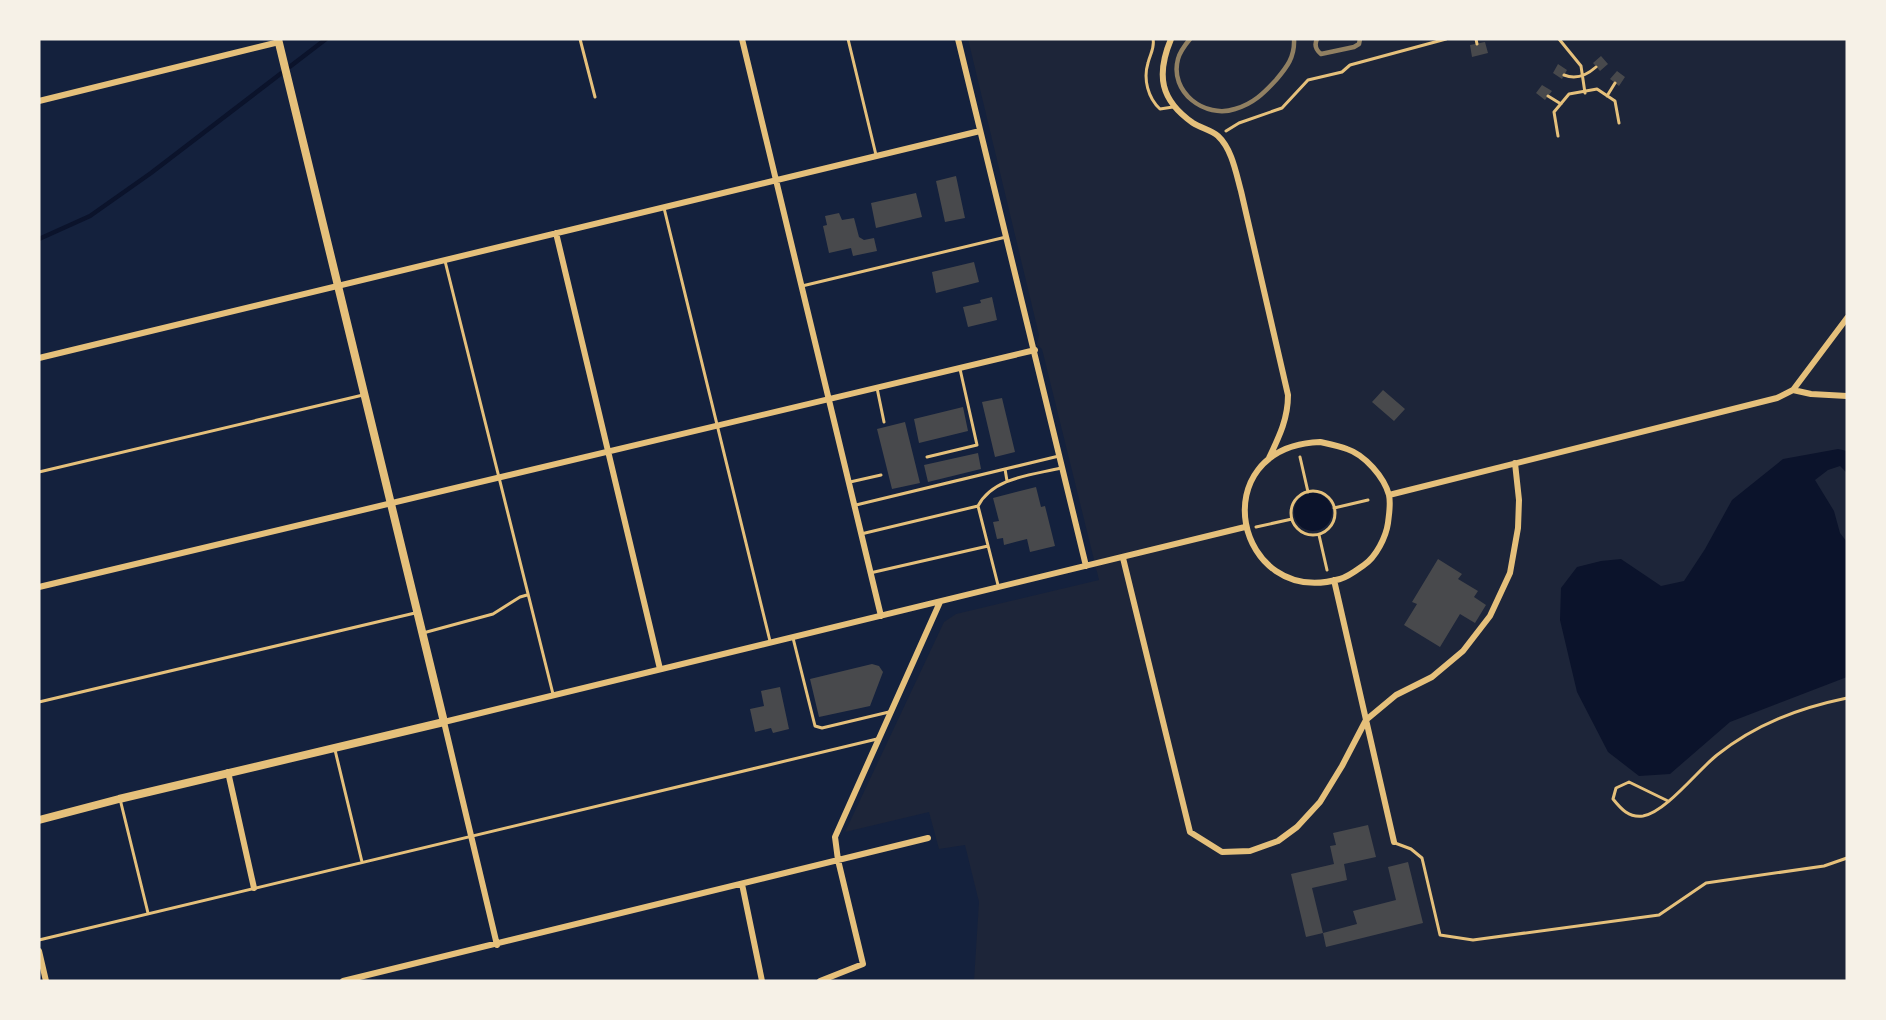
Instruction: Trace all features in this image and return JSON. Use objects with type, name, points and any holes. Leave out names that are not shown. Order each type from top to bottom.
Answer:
[{"type":"street","points":[[742,39],[881,616]]},
{"type":"street","points":[[958,39],[1086,566]]},
{"type":"street","points":[[1172,39],[1166,51],[1162,73],[1165,90],[1173,107],[1195,124],[1218,136],[1233,161],[1288,395],[1288,411],[1284,427],[1269,458],[1248,488],[1244,502],[1245,527],[1254,548],[1276,572],[1300,582],[1314,583],[1341,579],[1367,563],[1382,543],[1387,530],[1390,508],[1389,495],[1381,478],[1365,460],[1349,449],[1320,442],[1304,443],[1269,458]]},
{"type":"street","points":[[39,101],[278,41],[472,836],[496,945]]},
{"type":"street","points":[[39,358],[980,131]]},
{"type":"street","points":[[556,233],[660,669]]},
{"type":"street","points":[[1389,495],[1777,398],[1793,390],[1847,318]]},
{"type":"street","points":[[39,587],[1035,350]]},
{"type":"street","points":[[1793,390],[1811,394],[1847,396]]},
{"type":"street","points":[[1123,558],[1190,832],[1222,852],[1250,851],[1278,841],[1297,827],[1320,802],[1366,720],[1396,695],[1432,677],[1463,651],[1490,616],[1510,573],[1518,528],[1519,500],[1515,463]]},
{"type":"street","points":[[39,820],[119,798],[444,722],[1245,527]]},
{"type":"street","points":[[1334,580],[1394,842]]},
{"type":"street","points":[[820,981],[863,964],[838,860],[835,837],[940,602]]},
{"type":"street","points":[[228,772],[254,888]]},
{"type":"street","points":[[343,981],[928,838]]},
{"type":"street","points":[[742,884],[762,981]]},
{"type":"street","points":[[39,951],[46,981]]},
{"type":"lane","points":[[580,39],[595,97]]},
{"type":"lane","points":[[848,39],[876,155]]},
{"type":"lane","points":[[1153,39],[1154,45],[1147,65],[1148,92],[1152,102],[1160,109],[1173,107]]},
{"type":"lane","points":[[664,208],[771,643]]},
{"type":"lane","points":[[800,286],[1006,237]]},
{"type":"lane","points":[[444,260],[553,695]]},
{"type":"lane","points":[[927,457],[977,446],[960,368]]},
{"type":"lane","points":[[877,387],[884,422]]},
{"type":"lane","points":[[39,472],[365,394]]},
{"type":"lane","points":[[854,505],[1060,456]]},
{"type":"lane","points":[[998,588],[978,506],[983,496],[1007,481],[1063,468]]},
{"type":"lane","points":[[1005,469],[1007,481]]},
{"type":"lane","points":[[849,482],[881,475]]},
{"type":"lane","points":[[861,534],[978,506]]},
{"type":"lane","points":[[870,573],[988,546]]},
{"type":"lane","points":[[422,633],[493,614],[527,595]]},
{"type":"lane","points":[[39,702],[417,612]]},
{"type":"lane","points":[[792,637],[813,720],[818,728],[891,711]]},
{"type":"lane","points":[[1668,801],[1629,782],[1616,788],[1613,800],[1623,813],[1641,816],[1658,811],[1718,754],[1768,722],[1810,706],[1847,698]]},
{"type":"lane","points":[[39,940],[879,739]]},
{"type":"lane","points":[[334,748],[362,862]]},
{"type":"lane","points":[[119,798],[148,914]]},
{"type":"lane","points":[[1394,842],[1411,849],[1422,858],[1440,935],[1473,940],[1659,915],[1706,883],[1824,866],[1847,858]]},
{"type":"path","points":[[1218,136],[1239,123],[1282,108],[1308,80],[1342,72],[1350,65],[1446,39]]},
{"type":"path","points":[[1559,39],[1581,66],[1585,92]]},
{"type":"path","points":[[1564,75],[1573,77],[1596,68]]},
{"type":"path","points":[[1607,96],[1615,83]]},
{"type":"path","points":[[1558,136],[1554,112],[1569,94],[1597,89],[1615,101],[1619,123]]},
{"type":"path","points":[[1548,96],[1561,104]]},
{"type":"path","points":[[1299,455],[1308,492]]},
{"type":"path","points":[[1308,492],[1322,493],[1331,501],[1334,508],[1333,523],[1319,535],[1305,534],[1297,528],[1292,519],[1295,501],[1308,492]]},
{"type":"path","points":[[1334,508],[1368,500]]},
{"type":"path","points":[[1254,528],[1292,519]]},
{"type":"path","points":[[1319,535],[1328,572]]},
{"type":"shaded area","points":[[968,39],[1847,39],[1847,981],[974,981],[979,902],[965,845],[939,849],[929,812],[845,832],[944,622],[956,614],[1099,580],[1042,349],[1037,345],[1039,335]],"holes":[[[1309,493],[1316,493],[1333,511],[1329,523],[1319,531],[1295,505],[1298,499]]]},
{"type":"shaded area","points":[[1838,449],[1847,451],[1847,473],[1840,466],[1828,470],[1815,480],[1834,511],[1840,533],[1847,542],[1847,677],[1730,722],[1670,774],[1639,776],[1608,752],[1577,692],[1560,620],[1561,588],[1577,567],[1621,559],[1661,586],[1684,581],[1732,500],[1783,459]]},
{"type":"shaded area","points":[[1313,493],[1327,498],[1332,512],[1327,526],[1313,531],[1299,526],[1294,512],[1299,498]]},
{"type":"building","points":[[1485,42],[1488,53],[1472,57],[1470,45]]},
{"type":"building","points":[[1601,56],[1608,64],[1600,71],[1593,63]]},
{"type":"building","points":[[1558,64],[1567,70],[1562,79],[1553,73]]},
{"type":"building","points":[[1617,71],[1625,77],[1619,86],[1610,79]]},
{"type":"building","points":[[1542,85],[1552,91],[1545,100],[1536,93]]},
{"type":"building","points":[[956,176],[965,218],[945,222],[936,181]]},
{"type":"building","points":[[916,193],[922,217],[876,228],[871,203]]},
{"type":"building","points":[[839,213],[842,220],[854,218],[859,237],[864,240],[874,238],[877,251],[853,256],[851,248],[829,253],[823,226],[827,225],[825,216]]},
{"type":"building","points":[[974,262],[979,282],[936,293],[932,272]]},
{"type":"building","points":[[992,297],[997,320],[968,327],[963,307],[981,303],[980,300]]},
{"type":"building","points":[[1383,390],[1405,409],[1394,421],[1372,402]]},
{"type":"building","points":[[1002,398],[1015,452],[995,457],[982,402]]},
{"type":"building","points":[[963,407],[968,431],[919,443],[914,419]]},
{"type":"building","points":[[905,422],[920,483],[892,489],[877,429]]},
{"type":"building","points":[[978,453],[981,469],[928,482],[924,465]]},
{"type":"building","points":[[1036,487],[1041,507],[1045,506],[1055,546],[1030,552],[1027,539],[1004,545],[1003,538],[997,539],[993,522],[999,521],[993,498]]},
{"type":"building","points":[[1438,559],[1462,574],[1458,579],[1478,591],[1474,597],[1486,605],[1475,623],[1460,614],[1440,647],[1404,625],[1417,604],[1412,602]]},
{"type":"building","points":[[872,664],[879,666],[883,672],[870,706],[819,717],[810,679]]},
{"type":"building","points":[[780,687],[789,729],[773,733],[771,728],[755,732],[750,709],[764,706],[761,691]]},
{"type":"building","points":[[1368,825],[1376,857],[1344,864],[1347,880],[1312,888],[1323,933],[1306,937],[1291,874],[1334,864],[1330,846],[1336,845],[1333,833]]},
{"type":"building","points":[[1408,862],[1423,923],[1326,947],[1323,933],[1357,924],[1353,911],[1396,900],[1388,867]]},
{"type":"waterway","points":[[39,239],[90,216],[151,173],[326,39]]},
{"type":"railway","points":[[1190,39],[1178,59],[1179,82],[1184,92],[1201,106],[1224,111],[1247,104],[1258,98],[1272,85],[1290,61],[1294,39]]},
{"type":"railway","points":[[1317,39],[1316,47],[1321,54],[1354,47],[1359,44],[1360,39]]}]
